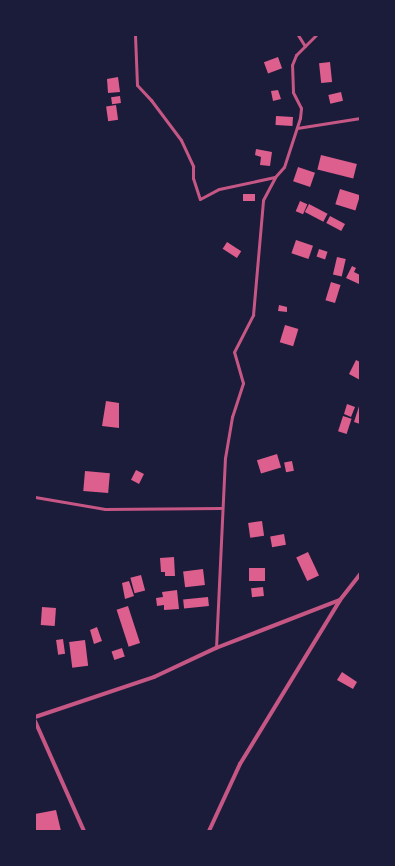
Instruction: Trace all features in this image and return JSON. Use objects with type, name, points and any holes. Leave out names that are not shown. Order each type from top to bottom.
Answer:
[{"type":"street","points":[[209,831],[240,764],[340,600],[360,574]]},
{"type":"street","points":[[35,717],[154,677],[216,648],[340,600]]},
{"type":"street","points":[[35,721],[84,831]]},
{"type":"lane","points":[[135,35],[136,85],[151,100],[181,140],[193,166],[193,178],[200,199],[218,189],[275,177]]},
{"type":"lane","points":[[298,35],[305,46]]},
{"type":"lane","points":[[216,648],[221,508],[225,458],[232,418],[243,383],[234,352],[253,315],[263,200],[275,177],[284,167],[297,128],[301,108],[293,92],[292,65],[296,56],[316,35]]},
{"type":"lane","points":[[297,128],[360,118]]},
{"type":"lane","points":[[35,497],[105,509],[221,508]]},
{"type":"building","points":[[278,57],[282,68],[268,73],[264,62]]},
{"type":"building","points":[[330,62],[332,82],[321,83],[319,63]]},
{"type":"building","points":[[118,77],[120,92],[108,93],[107,79]]},
{"type":"building","points":[[278,90],[281,99],[273,101],[271,91]]},
{"type":"building","points":[[341,92],[343,101],[330,104],[328,95]]},
{"type":"building","points":[[120,96],[121,103],[112,104],[111,97]]},
{"type":"building","points":[[116,105],[118,120],[108,121],[106,106]]},
{"type":"building","points":[[276,116],[293,117],[293,126],[276,125]]},
{"type":"building","points":[[256,149],[272,152],[270,166],[260,165],[261,157],[255,155]]},
{"type":"building","points":[[321,155],[357,164],[353,179],[317,170]]},
{"type":"building","points":[[298,167],[315,173],[310,187],[293,181]]},
{"type":"building","points":[[340,189],[360,195],[355,210],[335,204]]},
{"type":"building","points":[[243,194],[255,194],[255,201],[243,201]]},
{"type":"building","points":[[300,201],[307,204],[303,214],[296,211]]},
{"type":"building","points":[[309,204],[328,214],[323,222],[305,212]]},
{"type":"building","points":[[330,216],[345,224],[341,231],[326,223]]},
{"type":"building","points":[[296,240],[313,246],[308,259],[291,253]]},
{"type":"building","points":[[227,242],[241,251],[237,258],[223,249]]},
{"type":"building","points":[[319,249],[328,252],[325,259],[317,257]]},
{"type":"building","points":[[337,257],[346,259],[342,277],[333,275]]},
{"type":"building","points":[[352,266],[356,268],[354,272],[360,275],[359,284],[346,278]]},
{"type":"building","points":[[331,282],[341,285],[335,303],[325,300]]},
{"type":"building","points":[[279,305],[287,307],[287,312],[278,311]]},
{"type":"building","points":[[285,325],[298,329],[293,346],[280,342]]},
{"type":"building","points":[[356,360],[360,362],[360,380],[349,374]]},
{"type":"building","points":[[106,401],[119,403],[119,428],[102,426]]},
{"type":"building","points":[[360,403],[360,424],[354,422]]},
{"type":"building","points":[[347,404],[355,407],[351,417],[344,414]]},
{"type":"building","points":[[343,416],[352,419],[347,434],[338,431]]},
{"type":"building","points":[[277,454],[281,467],[261,474],[257,460]]},
{"type":"building","points":[[292,461],[294,471],[286,472],[284,463]]},
{"type":"building","points":[[136,470],[144,474],[139,484],[131,480]]},
{"type":"building","points":[[85,471],[110,473],[108,493],[83,491]]},
{"type":"building","points":[[262,521],[264,536],[250,538],[248,523]]},
{"type":"building","points":[[284,534],[286,545],[272,547],[270,536]]},
{"type":"building","points":[[308,552],[319,576],[307,581],[296,557]]},
{"type":"building","points":[[174,557],[175,576],[165,576],[165,572],[161,572],[160,558]]},
{"type":"building","points":[[249,568],[265,568],[265,581],[249,581]]},
{"type":"building","points":[[203,569],[205,585],[185,587],[183,571]]},
{"type":"building","points":[[141,575],[145,590],[135,593],[130,578]]},
{"type":"building","points":[[129,581],[134,596],[125,599],[122,583]]},
{"type":"building","points":[[263,587],[264,596],[252,597],[251,588]]},
{"type":"building","points":[[177,590],[179,609],[164,610],[164,605],[157,606],[156,598],[163,597],[162,592]]},
{"type":"building","points":[[208,597],[209,606],[184,609],[183,600]]},
{"type":"building","points":[[128,606],[140,643],[129,647],[117,610]]},
{"type":"building","points":[[42,607],[56,608],[55,626],[41,625]]},
{"type":"building","points":[[97,627],[102,641],[94,644],[90,630]]},
{"type":"building","points":[[63,639],[65,654],[58,655],[56,640]]},
{"type":"building","points":[[85,640],[88,666],[72,668],[69,642]]},
{"type":"building","points":[[122,648],[125,657],[114,660],[112,651]]},
{"type":"building","points":[[342,672],[357,682],[353,689],[337,680]]},
{"type":"building","points":[[56,810],[61,831],[35,831],[35,814]]}]
